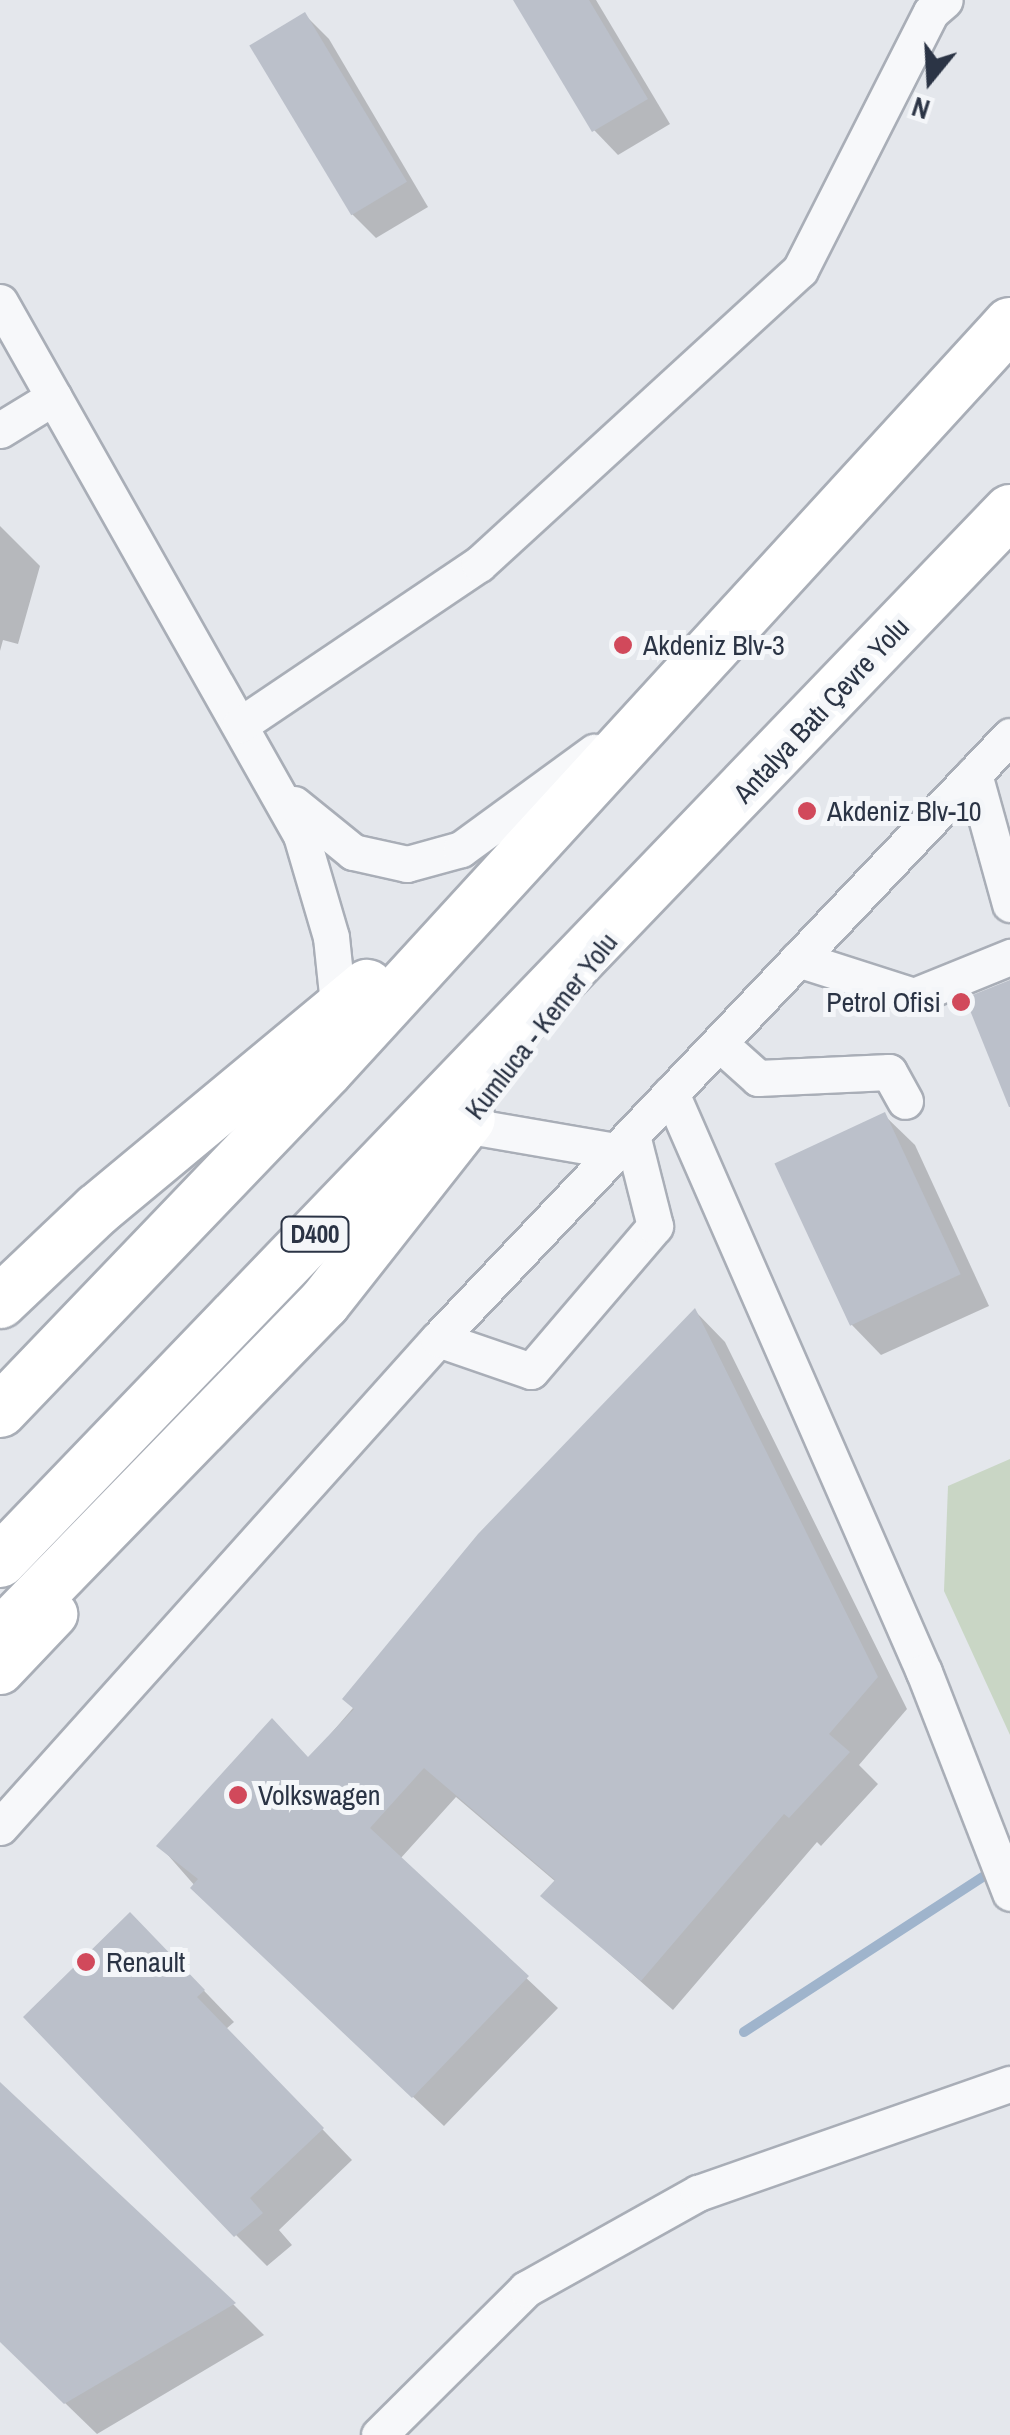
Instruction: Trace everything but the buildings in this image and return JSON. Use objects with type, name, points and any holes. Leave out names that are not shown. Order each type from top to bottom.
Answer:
[{"type":"highway","points":[[0,1412],[333,1062],[1010,324]]},
{"type":"highway","name":"Antalya Batı Çevre Yolu","points":[[632,908],[1010,511]]},
{"type":"highway","points":[[0,1302],[97,1210],[514,864]]},
{"type":"highway","name":"Kumluca - Kemer Yolu","points":[[0,1636],[324,1304],[632,908]]},
{"type":"highway","name":"Kumluca - Kemer Yolu","points":[[0,1562],[632,908]]},
{"type":"main road","points":[[0,1670],[166,1492],[324,1304]]},
{"type":"street","points":[[240,725],[480,564],[800,270],[931,12],[945,0]]},
{"type":"street","points":[[0,302],[262,764],[319,885],[340,1008],[333,1062]]},
{"type":"street","points":[[0,430],[54,398]]},
{"type":"street","points":[[262,764],[323,832],[353,852],[407,864],[461,849],[664,700]]},
{"type":"street","points":[[0,1827],[438,1339],[1010,736]]},
{"type":"street","points":[[974,774],[1010,904]]},
{"type":"street","points":[[798,959],[914,996],[1010,958]]},
{"type":"street","points":[[720,1044],[758,1078],[889,1072],[905,1101]]},
{"type":"street","points":[[671,1093],[924,1672],[980,1826],[1010,1892]]},
{"type":"street","points":[[464,1124],[623,1143]]},
{"type":"street","points":[[438,1339],[532,1372],[655,1226],[623,1143]]},
{"type":"street","points":[[379,2435],[526,2289],[698,2193],[1010,2084]]},
{"type":"green space","points":[[1010,1459],[1010,1735],[944,1591],[948,1486]]},
{"type":"waterway","points":[[744,2032],[995,1869]]},
{"type":"place","name":"Akdeniz Blv-3","points":[[623,645]]},
{"type":"place","name":"Akdeniz Blv-10","points":[[807,811]]},
{"type":"place","name":"Petrol Ofisi","points":[[961,1002]]},
{"type":"place","name":"Volkswagen","points":[[238,1795]]},
{"type":"place","name":"Renault","points":[[86,1962]]}]
